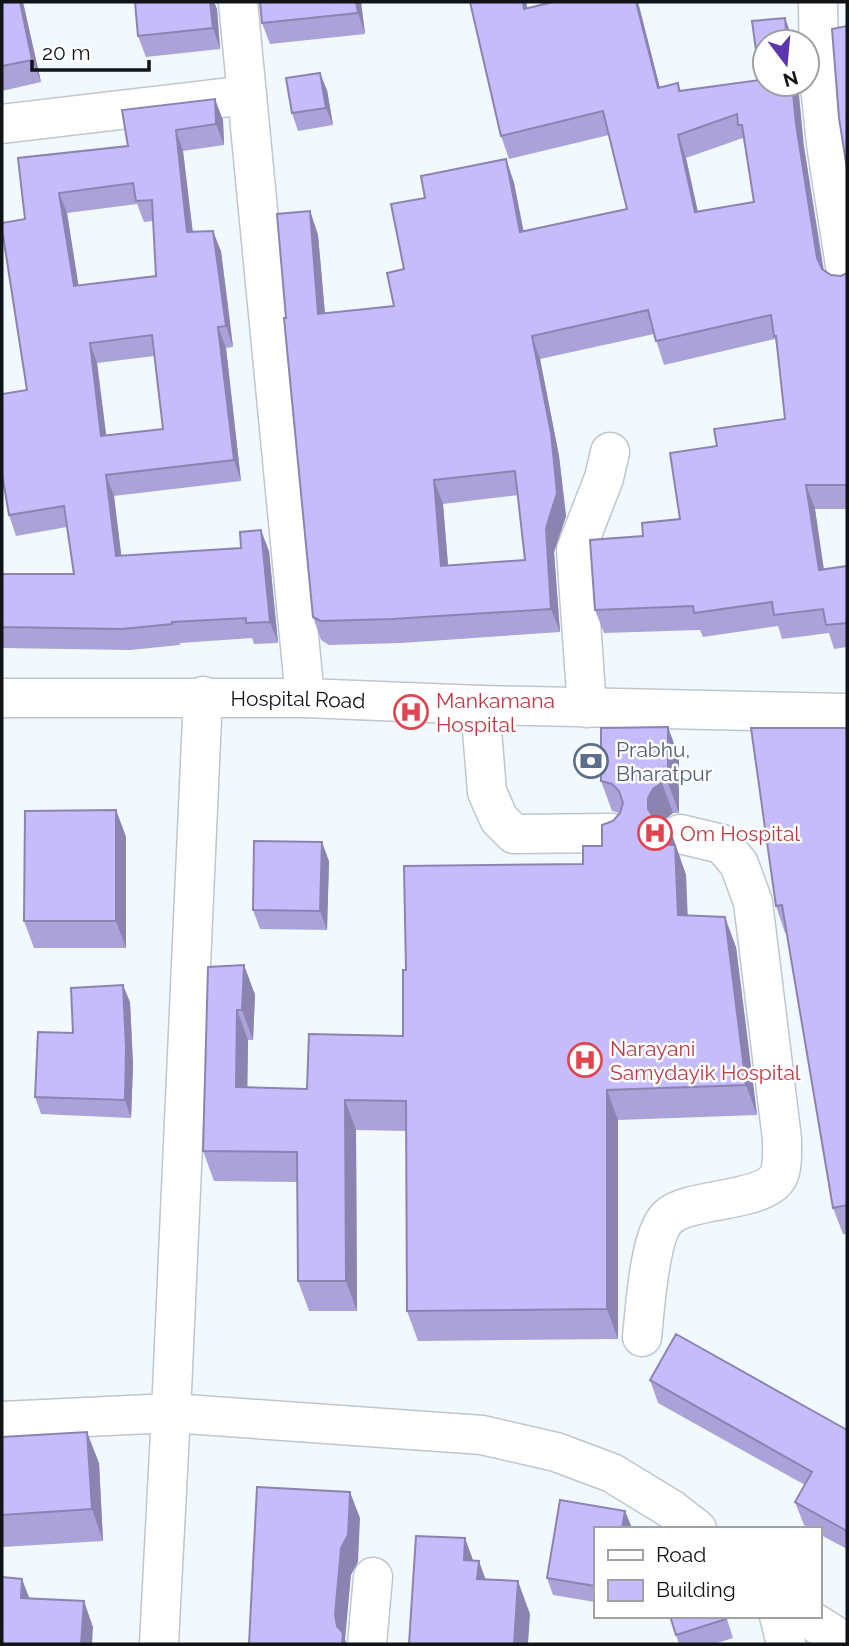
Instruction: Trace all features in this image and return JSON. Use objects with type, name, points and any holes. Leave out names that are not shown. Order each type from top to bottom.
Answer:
[{"type":"street","points":[[238,2],[305,698]]},
{"type":"street","points":[[818,2],[819,76],[826,144],[847,278]]},
{"type":"street","points":[[2,124],[247,95]]},
{"type":"street","points":[[587,708],[576,550],[604,478],[610,452]]},
{"type":"street","points":[[159,1644],[204,696]]},
{"type":"street","name":"Hospital Road","points":[[2,698],[204,696],[847,713]]},
{"type":"street","points":[[480,705],[486,792],[499,819],[514,834],[612,833]]},
{"type":"street","points":[[642,1337],[652,1258],[661,1227],[669,1216],[686,1208],[745,1195],[770,1185],[780,1174],[781,1162],[782,1139],[753,902],[739,864],[722,844],[680,834]]},
{"type":"street","points":[[2,1421],[171,1413],[482,1435],[556,1452],[612,1473],[671,1509],[694,1527]]},
{"type":"street","points":[[368,1644],[373,1577]]},
{"type":"street","points":[[780,1618],[786,1644]]},
{"type":"street","points":[[807,1618],[847,1643]]},
{"type":"path","points":[[542,2],[544,16]]},
{"type":"building","points":[[2,2],[20,2],[32,60],[2,66]]},
{"type":"building","points":[[135,2],[210,2],[213,28],[138,36]]},
{"type":"building","points":[[260,2],[356,2],[358,13],[262,23]]},
{"type":"building","points":[[470,2],[523,2],[524,9],[553,2],[636,2],[658,88],[678,83],[679,91],[751,81],[751,98],[793,98],[817,258],[822,269],[831,275],[841,276],[847,273],[847,485],[806,485],[819,570],[847,566],[847,623],[826,625],[823,609],[774,615],[772,602],[694,613],[693,606],[595,610],[590,540],[643,536],[642,523],[680,519],[670,453],[717,446],[714,429],[785,419],[776,336],[771,315],[656,341],[648,310],[532,336],[551,433],[557,493],[546,528],[551,609],[392,619],[321,621],[313,617],[284,318],[277,214],[310,211],[318,314],[394,306],[387,273],[404,269],[391,204],[425,198],[421,176],[506,159],[520,232],[627,209],[603,111],[501,136]],"holes":[[[737,114],[738,125],[742,125],[754,202],[695,212],[678,135]],[[515,471],[525,560],[441,566],[434,480]]]},
{"type":"building","points":[[785,18],[786,28],[753,28],[752,21]]},
{"type":"building","points":[[847,26],[847,169],[839,118],[832,29]]},
{"type":"building","points":[[320,73],[326,108],[292,113],[286,78]]},
{"type":"building","points":[[215,99],[216,124],[176,130],[187,232],[213,231],[226,326],[218,327],[234,460],[106,475],[116,556],[241,548],[240,532],[261,530],[270,622],[246,623],[246,618],[172,622],[122,629],[2,627],[2,574],[74,574],[64,506],[9,515],[2,474],[2,394],[27,390],[2,223],[25,219],[18,158],[128,146],[122,110]],"holes":[[[133,183],[136,201],[152,200],[156,276],[74,286],[59,193]],[[152,335],[163,429],[101,436],[90,343]]]},
{"type":"building","points":[[668,727],[668,783],[662,783],[653,789],[648,798],[648,809],[655,820],[669,826],[669,845],[675,845],[678,915],[725,917],[746,1085],[607,1090],[607,1309],[407,1311],[406,1101],[345,1100],[346,1281],[298,1281],[297,1152],[203,1151],[208,967],[244,965],[242,1010],[237,1010],[236,1087],[307,1089],[309,1034],[403,1036],[403,970],[406,970],[404,866],[583,864],[583,846],[602,846],[602,825],[613,821],[620,813],[623,803],[619,791],[612,784],[601,781],[601,728]]},
{"type":"building","points":[[751,728],[847,728],[847,1205],[833,1208],[782,905],[776,906]]},
{"type":"building","points":[[116,810],[116,921],[24,921],[25,811]]},
{"type":"building","points":[[254,841],[322,842],[320,911],[253,910]]},
{"type":"building","points":[[123,985],[125,1100],[35,1097],[38,1032],[73,1033],[71,988]]},
{"type":"building","points":[[676,1334],[847,1430],[847,1531],[795,1502],[812,1472],[650,1380]]},
{"type":"building","points":[[87,1432],[92,1509],[2,1515],[2,1437]]},
{"type":"building","points":[[257,1487],[350,1492],[348,1535],[341,1548],[335,1615],[337,1626],[343,1633],[342,1644],[249,1644]]},
{"type":"building","points":[[560,1500],[625,1511],[622,1527],[594,1527],[594,1586],[547,1578]]},
{"type":"building","points":[[416,1536],[465,1538],[464,1560],[479,1561],[477,1579],[518,1581],[514,1644],[409,1644]]},
{"type":"building","points":[[2,1577],[22,1579],[21,1598],[84,1601],[81,1644],[2,1644]]},
{"type":"building","points":[[671,1618],[726,1619],[676,1635]]},
{"type":"place","name":"Mankamana Hospital","points":[[411,712]]},
{"type":"place","name":"Prabhu, Bharatpur","points":[[591,761]]},
{"type":"place","name":"Om Hospital","points":[[655,833]]},
{"type":"place","name":"Narayani Samydayik Hospital","points":[[585,1060]]}]
